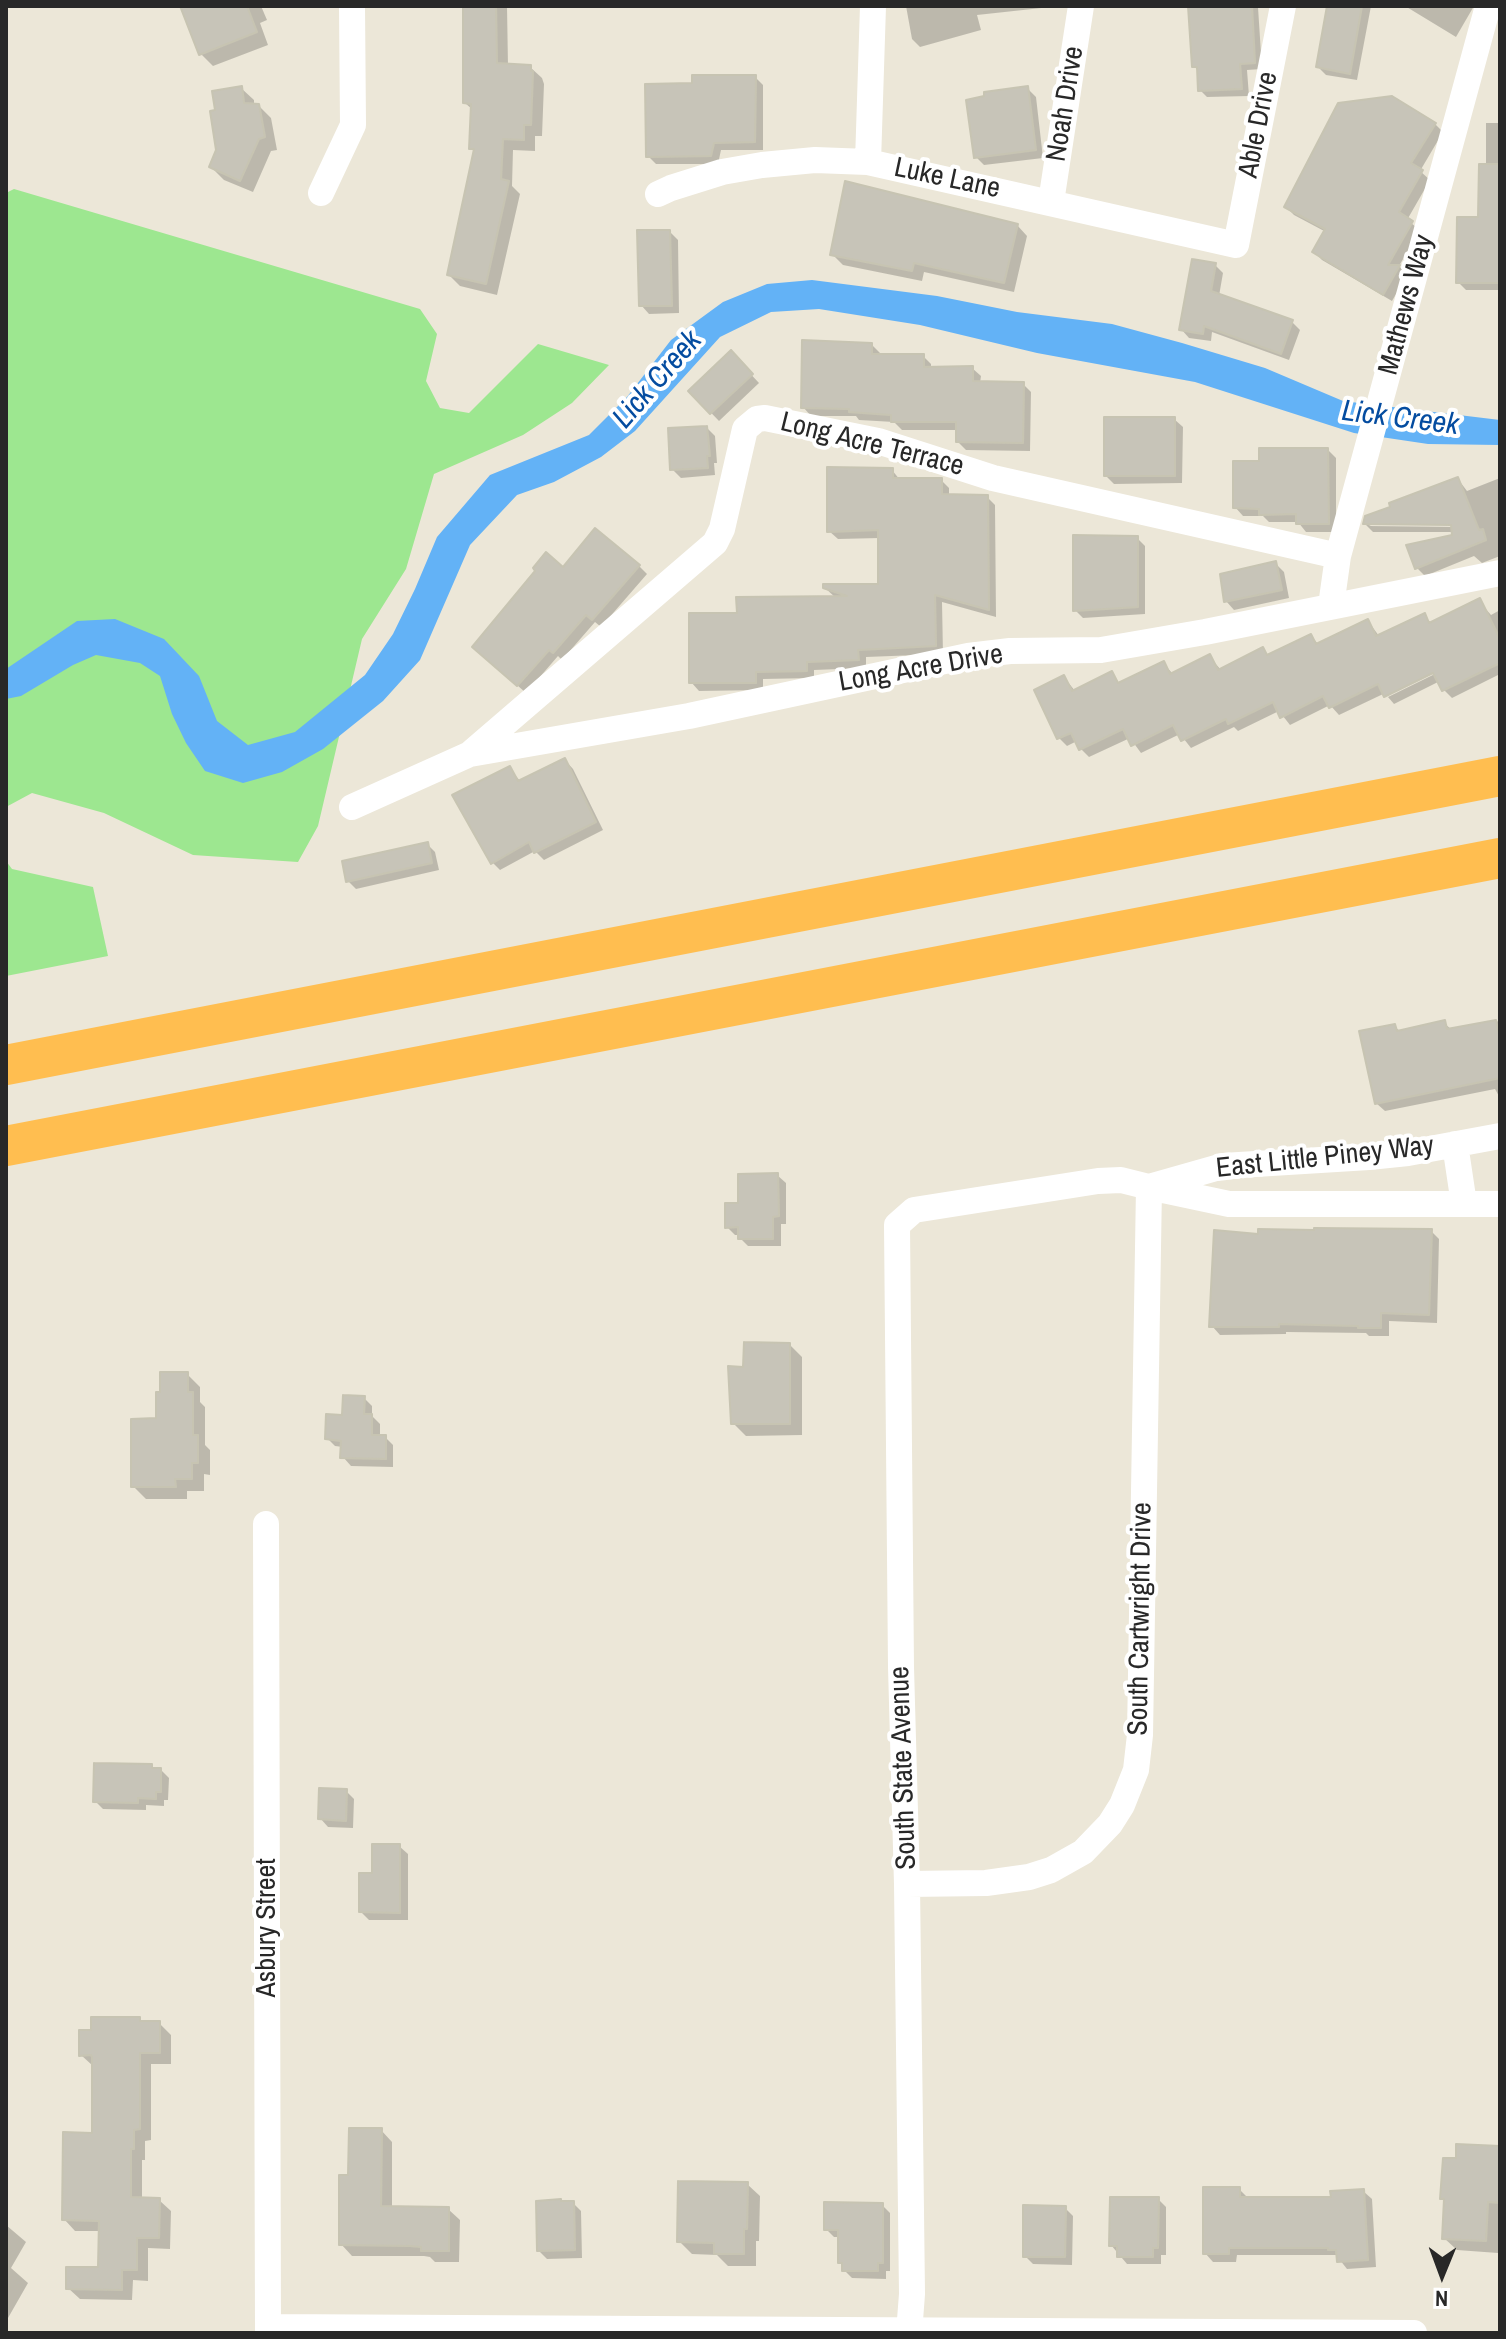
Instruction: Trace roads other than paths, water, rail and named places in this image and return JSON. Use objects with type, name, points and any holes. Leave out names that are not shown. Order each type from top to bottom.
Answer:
[{"type":"highway","points":[[6,1065],[1500,776]]},
{"type":"highway","points":[[6,1146],[1500,858]]},
{"type":"street","points":[[321,193],[353,125],[352,6]]},
{"type":"street","points":[[868,162],[873,6]]},
{"type":"street","name":"Noah Drive","points":[[1051,202],[1081,6]]},
{"type":"street","name":"Able Drive","points":[[1236,245],[1283,6]]},
{"type":"street","name":"Mathews Way","points":[[1331,606],[1338,556],[1488,6]]},
{"type":"street","name":"Luke Lane","points":[[658,194],[722,172],[762,165],[815,160],[868,162],[1236,245]]},
{"type":"street","name":"Long Acre Terrace","points":[[470,754],[715,543],[722,529],[745,429],[757,419],[765,418],[878,441],[993,478],[1338,556]]},
{"type":"street","name":"Long Acre Drive","points":[[352,807],[470,754],[689,716],[968,656],[1010,651],[1101,650],[1500,573]]},
{"type":"street","name":"East Little Piney Way","points":[[914,1210],[1098,1181],[1121,1180],[1149,1187],[1223,1166],[1369,1157],[1500,1136]]},
{"type":"street","points":[[1455,1144],[1464,1204]]},
{"type":"street","points":[[1149,1187],[1229,1204],[1500,1204]]},
{"type":"street","name":"South Cartwright Drive","points":[[907,1884],[986,1883],[1029,1877],[1051,1870],[1083,1852],[1110,1824],[1122,1805],[1136,1770],[1140,1735],[1149,1187]]},
{"type":"street","name":"South State Avenue","points":[[909,2331],[912,2294],[896,1244],[897,1225],[914,1210]]},
{"type":"street","name":"Asbury Street","points":[[266,1524],[268,2330]]},
{"type":"street","points":[[268,2330],[1414,2333]]},
{"type":"water","name":"Lick Creek","points":[[812,280],[1112,324],[1265,368],[1343,401],[1500,420],[1500,445],[1428,444],[1354,433],[1195,382],[1037,353],[920,325],[819,309],[771,312],[720,337],[635,431],[601,457],[554,482],[517,495],[470,545],[420,660],[383,701],[323,749],[282,772],[243,783],[205,771],[186,743],[172,714],[160,676],[140,663],[96,655],[21,696],[6,699],[6,669],[77,621],[115,619],[164,639],[199,676],[217,721],[248,745],[295,732],[365,675],[393,634],[437,537],[490,475],[589,435],[627,397],[671,340],[723,302],[767,284]]}]
